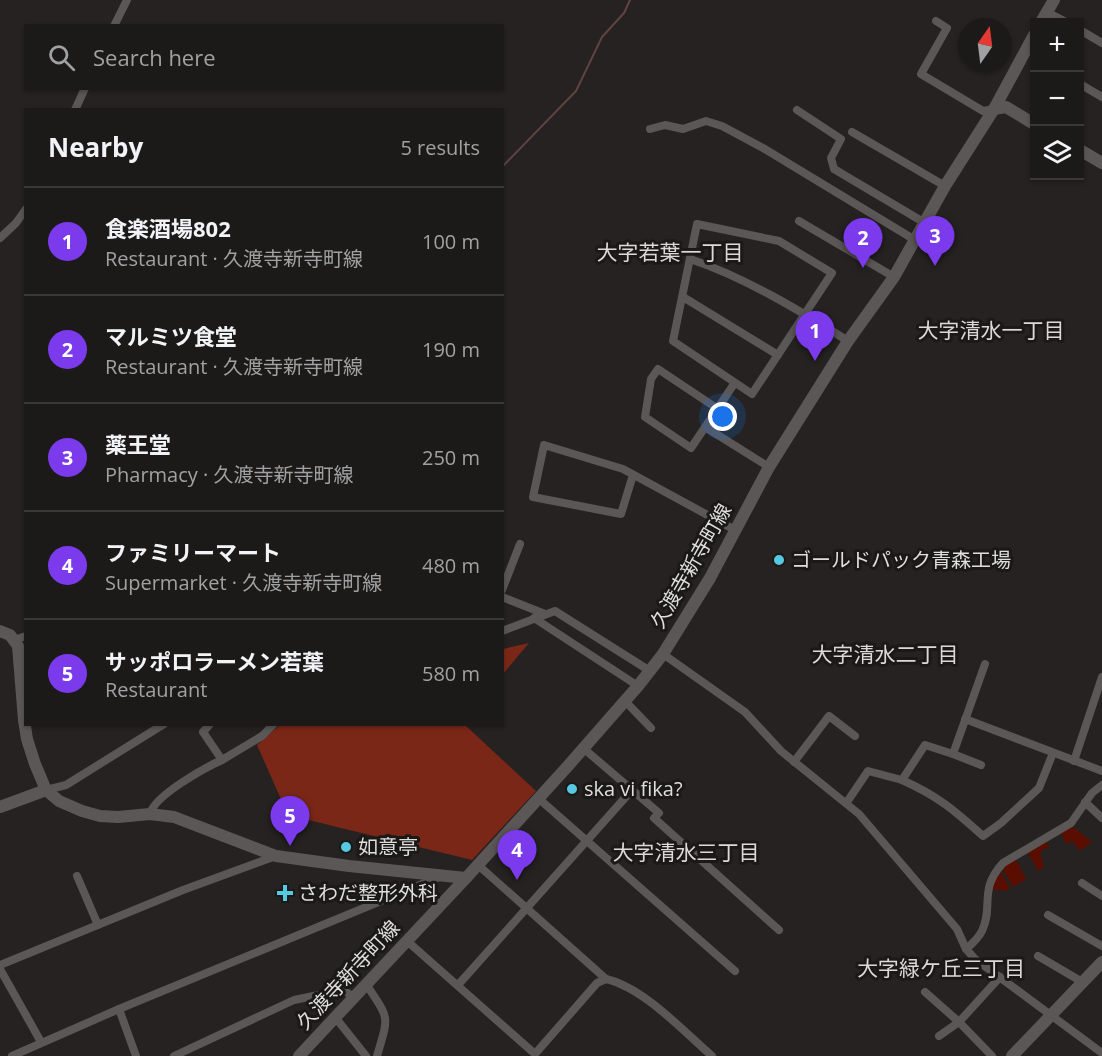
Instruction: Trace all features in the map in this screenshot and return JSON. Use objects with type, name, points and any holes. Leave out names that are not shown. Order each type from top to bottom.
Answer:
[{"type":"main road","points":[[1044,17],[1054,0]]},
{"type":"main road","name":"久渡寺新寺町線","points":[[299,1056],[478,865],[625,701],[663,654],[710,578],[769,467],[848,341],[894,277],[945,186],[1030,56]]},
{"type":"main road","points":[[994,109],[1005,107],[1030,121]]},
{"type":"main road","points":[[1084,152],[1102,163]]},
{"type":"main road","points":[[0,631],[20,638],[24,720]]},
{"type":"main road","points":[[25,726],[35,764],[46,790],[59,801],[82,811],[100,816],[150,814],[174,817],[276,855],[349,866],[466,878]]},
{"type":"main road","points":[[0,807],[46,790]]},
{"type":"main road","points":[[1012,1056],[1102,962]]},
{"type":"street","points":[[115,24],[127,0]]},
{"type":"street","points":[[936,21],[947,28],[921,74],[983,111],[994,109]]},
{"type":"street","points":[[1084,32],[1102,43]]},
{"type":"street","points":[[1084,86],[1102,97]]},
{"type":"street","points":[[76,108],[84,90]]},
{"type":"street","points":[[797,110],[841,140],[831,158],[834,169],[925,223]]},
{"type":"street","points":[[650,129],[665,125],[683,129],[706,121],[722,126],[763,148],[915,240]]},
{"type":"street","points":[[852,132],[945,186]]},
{"type":"street","points":[[0,238],[24,212]]},
{"type":"street","points":[[799,221],[894,277]]},
{"type":"street","points":[[697,224],[779,241],[832,273],[752,394],[672,341],[683,297],[697,224]]},
{"type":"street","points":[[690,259],[714,267],[805,314],[848,341]]},
{"type":"street","points":[[683,297],[778,355]]},
{"type":"street","points":[[718,409],[658,369],[651,379],[645,417],[691,448],[718,409],[734,384]]},
{"type":"street","points":[[705,427],[769,467]]},
{"type":"street","points":[[633,475],[621,514],[533,497],[544,445],[623,469],[735,530]]},
{"type":"street","points":[[504,585],[520,544]]},
{"type":"street","points":[[504,598],[545,614]]},
{"type":"street","points":[[504,630],[555,611],[650,671]]},
{"type":"street","points":[[534,618],[638,686]]},
{"type":"street","points":[[663,654],[745,712],[794,762],[847,802],[957,928],[966,949],[975,958],[1102,1053]]},
{"type":"street","points":[[953,754],[986,664]]},
{"type":"street","points":[[1074,761],[1102,677]]},
{"type":"street","points":[[625,701],[651,728]]},
{"type":"street","points":[[794,762],[829,716],[855,736]]},
{"type":"street","points":[[965,719],[1102,771]]},
{"type":"street","points":[[46,790],[66,785],[161,726]]},
{"type":"street","points":[[208,726],[203,732],[222,760]]},
{"type":"street","points":[[150,814],[152,807],[159,800],[201,770],[262,736],[272,726]]},
{"type":"street","points":[[902,780],[925,745],[981,765]]},
{"type":"street","points":[[583,748],[658,813],[654,818],[778,930]]},
{"type":"street","points":[[847,802],[868,771],[902,780],[927,791],[948,804],[983,836],[1001,823],[1039,788],[1053,753]]},
{"type":"street","points":[[966,949],[976,940],[982,930],[987,893],[996,871],[1003,863],[1071,823],[1092,793],[1102,785]]},
{"type":"street","points":[[458,985],[632,790]]},
{"type":"street","points":[[538,798],[735,971]]},
{"type":"street","points":[[1085,802],[1102,818]]},
{"type":"street","points":[[41,1042],[0,967],[183,890],[276,855]]},
{"type":"street","points":[[478,865],[606,979],[622,983],[646,998],[712,1056]]},
{"type":"street","points":[[77,876],[98,925]]},
{"type":"street","points":[[12,1056],[119,1009],[442,876]]},
{"type":"street","points":[[1082,883],[1102,896]]},
{"type":"street","points":[[1048,915],[1102,946]]},
{"type":"street","points":[[407,940],[536,1054],[597,983],[606,979]]},
{"type":"street","points":[[1038,956],[1084,983]]},
{"type":"street","points":[[939,1036],[959,1022],[1000,977]]},
{"type":"street","points":[[366,984],[385,1014],[386,1023],[377,1056]]},
{"type":"street","points":[[174,1056],[294,1000],[343,990],[354,997]]},
{"type":"street","points":[[925,992],[992,1056]]},
{"type":"street","points":[[119,1009],[136,1056]]},
{"type":"street","points":[[335,1017],[366,1056]]},
{"type":"shaded area","points":[[529,643],[504,673],[504,649]]},
{"type":"shaded area","points":[[279,726],[466,726],[536,791],[472,860],[288,815],[257,745]]},
{"type":"shaded area","points":[[1072,826],[1092,842],[1080,851],[1072,841],[1066,844],[1061,832]]},
{"type":"shaded area","points":[[1045,839],[1049,846],[1040,852],[1044,867],[1038,871],[1027,851]]},
{"type":"shaded area","points":[[1015,858],[1026,879],[1013,887],[1002,868]]},
{"type":"shaded area","points":[[999,870],[1010,888],[1006,891],[990,889]]},
{"type":"waterway","points":[[504,165],[576,91],[602,37],[624,13],[630,0]]},
{"type":"place","name":"薬王堂","points":[[935,266]]},
{"type":"place","name":"マルミツ食堂","points":[[863,268]]},
{"type":"place","name":"食楽酒場802","points":[[815,361]]},
{"type":"place","name":"ゴールドパック青森工場","points":[[779,560]]},
{"type":"place","name":"ska vi fika?","points":[[572,789]]},
{"type":"place","name":"サッポロラーメン若葉","points":[[290,846]]},
{"type":"place","name":"如意亭","points":[[346,847]]},
{"type":"place","name":"ファミリーマート","points":[[517,880]]},
{"type":"place","name":"さわだ整形外科","points":[[285,893]]},
{"type":"district","name":"大字若葉一丁目","points":[[670,253]]},
{"type":"district","name":"大字清水一丁目","points":[[991,331]]},
{"type":"district","name":"大字清水二丁目","points":[[885,655]]},
{"type":"district","name":"大字清水三丁目","points":[[686,853]]},
{"type":"district","name":"大字緑ケ丘三丁目","points":[[941,969]]}]
